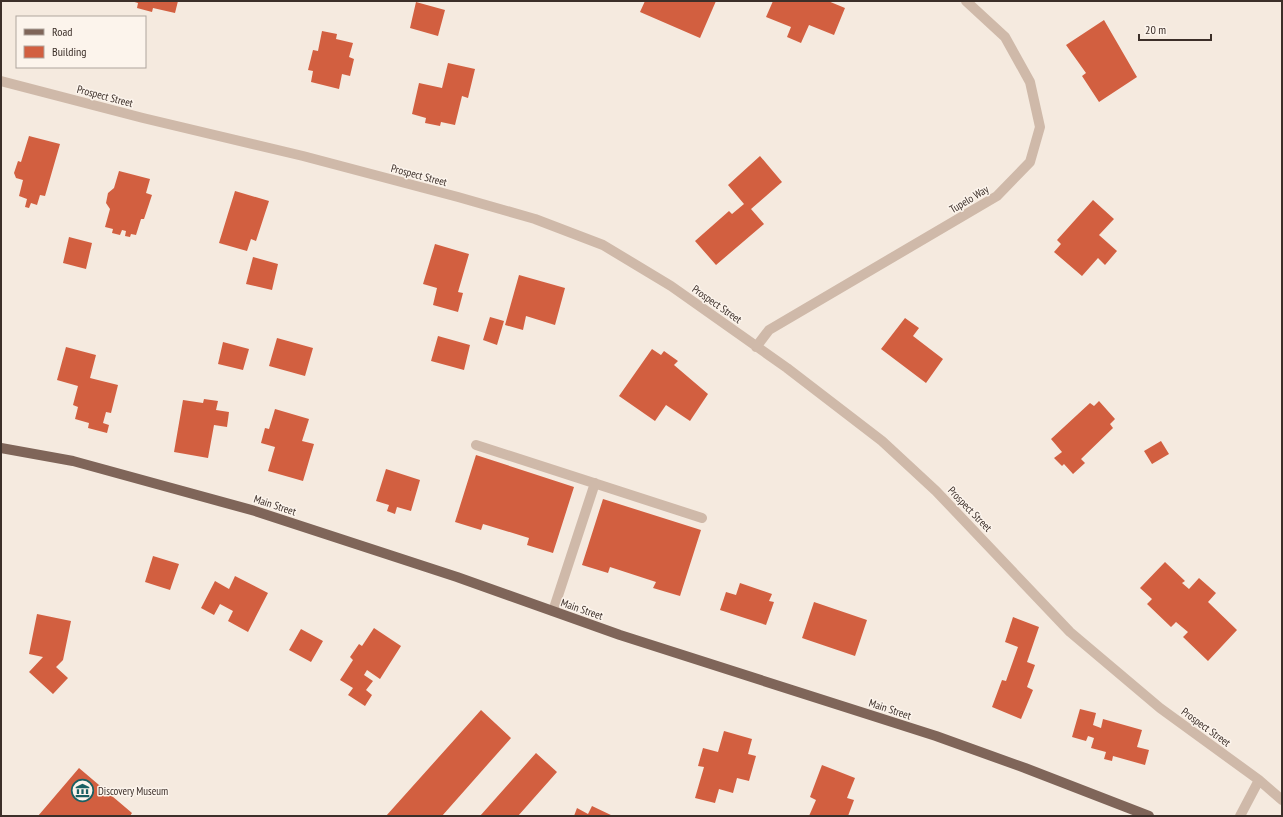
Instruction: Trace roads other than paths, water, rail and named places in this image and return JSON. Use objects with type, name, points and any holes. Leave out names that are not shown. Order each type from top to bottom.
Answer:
[{"type":"main road","name":"Main Street","points":[[1,448],[73,461],[255,511],[457,577],[628,637],[936,736],[1025,768],[1149,816]]},
{"type":"street","name":"Tupelo Way","points":[[756,347],[769,330],[998,196],[1030,162],[1040,127],[1030,82],[1005,37],[966,1]]},
{"type":"street","name":"Prospect Street","points":[[1,81],[142,118],[303,156],[450,195],[535,219],[603,245],[671,286],[787,368],[882,441],[936,491],[1070,632],[1160,708],[1258,780],[1282,800]]},
{"type":"street","points":[[476,445],[702,518]]},
{"type":"street","points":[[553,611],[595,483]]},
{"type":"street","points":[[1240,816],[1258,780]]},
{"type":"place","name":"Discovery Museum","points":[[83,791]]}]
